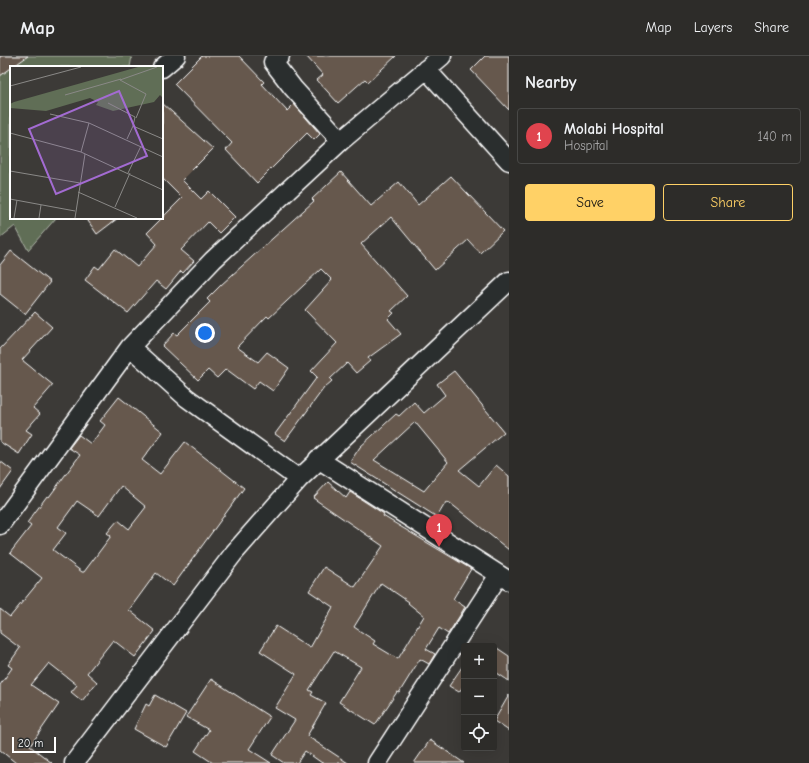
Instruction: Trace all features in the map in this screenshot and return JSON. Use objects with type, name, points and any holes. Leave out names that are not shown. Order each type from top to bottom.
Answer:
[{"type":"street","points":[[163,67],[176,56]]},
{"type":"street","points":[[0,525],[130,347],[213,260],[341,141],[442,56]]},
{"type":"street","points":[[273,58],[293,88],[341,141]]},
{"type":"street","points":[[426,69],[509,161]]},
{"type":"street","points":[[74,763],[234,553],[299,479],[509,281]]},
{"type":"street","points":[[130,347],[187,398],[299,479]]},
{"type":"street","points":[[318,460],[504,578],[377,763]]},
{"type":"green space","points":[[0,56],[132,56],[130,66],[10,66],[10,219],[55,219],[28,250],[15,226],[0,238]]},
{"type":"building","points":[[0,56],[28,56],[14,66],[10,66],[10,69],[0,76]]},
{"type":"building","points":[[202,56],[239,56],[264,82],[262,84],[287,111],[294,104],[320,134],[314,140],[307,133],[257,183],[226,150],[232,143],[174,84]]},
{"type":"building","points":[[306,56],[396,56],[368,82],[365,79],[338,103],[317,80],[323,75]]},
{"type":"building","points":[[485,56],[509,56],[509,110],[471,70]]},
{"type":"building","points":[[163,104],[213,149],[182,180],[201,199],[209,191],[235,217],[219,233],[208,222],[181,250],[194,261],[183,273],[181,271],[166,289],[156,281],[128,313],[85,280],[95,266],[99,269],[115,249],[137,267],[157,244],[147,233],[161,219],[163,219],[163,217],[182,198],[163,179]]},
{"type":"building","points":[[341,172],[371,206],[399,182],[418,205],[451,176],[503,231],[480,253],[468,240],[435,270],[391,217],[361,244],[407,296],[391,311],[394,313],[388,319],[401,334],[368,358],[370,361],[356,373],[347,363],[330,379],[332,381],[324,388],[285,441],[275,434],[317,377],[311,371],[337,343],[305,310],[332,280],[321,269],[269,318],[267,316],[237,347],[258,362],[267,352],[289,368],[273,391],[259,381],[253,389],[226,369],[217,378],[208,370],[198,380],[162,346],[174,333],[177,335],[210,302],[207,299],[221,285],[314,201],[312,199]]},
{"type":"building","points":[[87,219],[117,219],[97,234]]},
{"type":"building","points":[[11,251],[50,282],[25,314],[0,294],[0,265]]},
{"type":"building","points":[[35,312],[52,327],[22,360],[53,385],[33,408],[40,414],[26,430],[32,434],[19,454],[0,442],[0,349]]},
{"type":"building","points":[[454,371],[504,432],[459,470],[479,486],[496,465],[509,476],[509,550],[450,503],[446,502],[437,517],[350,462],[360,447],[396,414],[399,416],[414,402],[424,413],[445,395],[437,384]],"holes":[[[415,422],[448,462],[424,491],[374,460]]]},
{"type":"building","points":[[119,397],[163,432],[142,460],[160,474],[185,442],[244,488],[173,586],[156,573],[129,610],[155,631],[135,657],[113,640],[87,673],[97,682],[82,701],[71,692],[77,685],[49,663],[31,685],[59,704],[30,746],[52,763],[16,763],[0,750],[0,685],[12,668],[8,665],[20,648],[0,633],[0,609],[10,617],[42,578],[10,553],[31,526],[27,523],[47,496],[49,497],[80,455],[69,448],[79,435],[91,444],[105,425],[100,421]],"holes":[[[121,486],[146,507],[129,529],[118,520],[107,533],[111,536],[84,572],[53,550],[66,533],[58,527],[77,501],[99,516]]]},
{"type":"building","points":[[0,461],[13,471],[0,489]]},
{"type":"building","points":[[328,482],[346,498],[350,492],[384,514],[383,516],[471,569],[453,599],[465,607],[459,617],[448,634],[439,628],[426,649],[435,654],[429,664],[420,659],[399,693],[397,692],[375,725],[339,702],[361,667],[334,651],[309,690],[313,692],[311,695],[326,703],[307,736],[348,763],[322,763],[305,751],[297,763],[284,763],[272,755],[295,720],[275,708],[296,674],[260,651],[276,626],[310,648],[333,607],[309,591],[324,567],[355,587],[383,546],[313,498]],"holes":[[[381,583],[409,602],[408,603],[424,616],[398,659],[373,644],[375,641],[354,627]]]},
{"type":"building","points":[[497,648],[509,656],[509,681],[497,673]]},
{"type":"building","points":[[461,668],[461,689],[459,692],[449,686]]},
{"type":"building","points":[[211,679],[270,717],[249,749],[271,763],[213,763],[195,751],[209,730],[186,717]]},
{"type":"building","points":[[155,695],[186,713],[166,747],[134,729],[146,704],[149,706]]},
{"type":"building","points":[[509,695],[509,731],[497,723],[497,716]]},
{"type":"building","points":[[430,740],[464,763],[414,763]]},
{"type":"place","name":"Molabi Hospital","points":[[439,547]]}]
